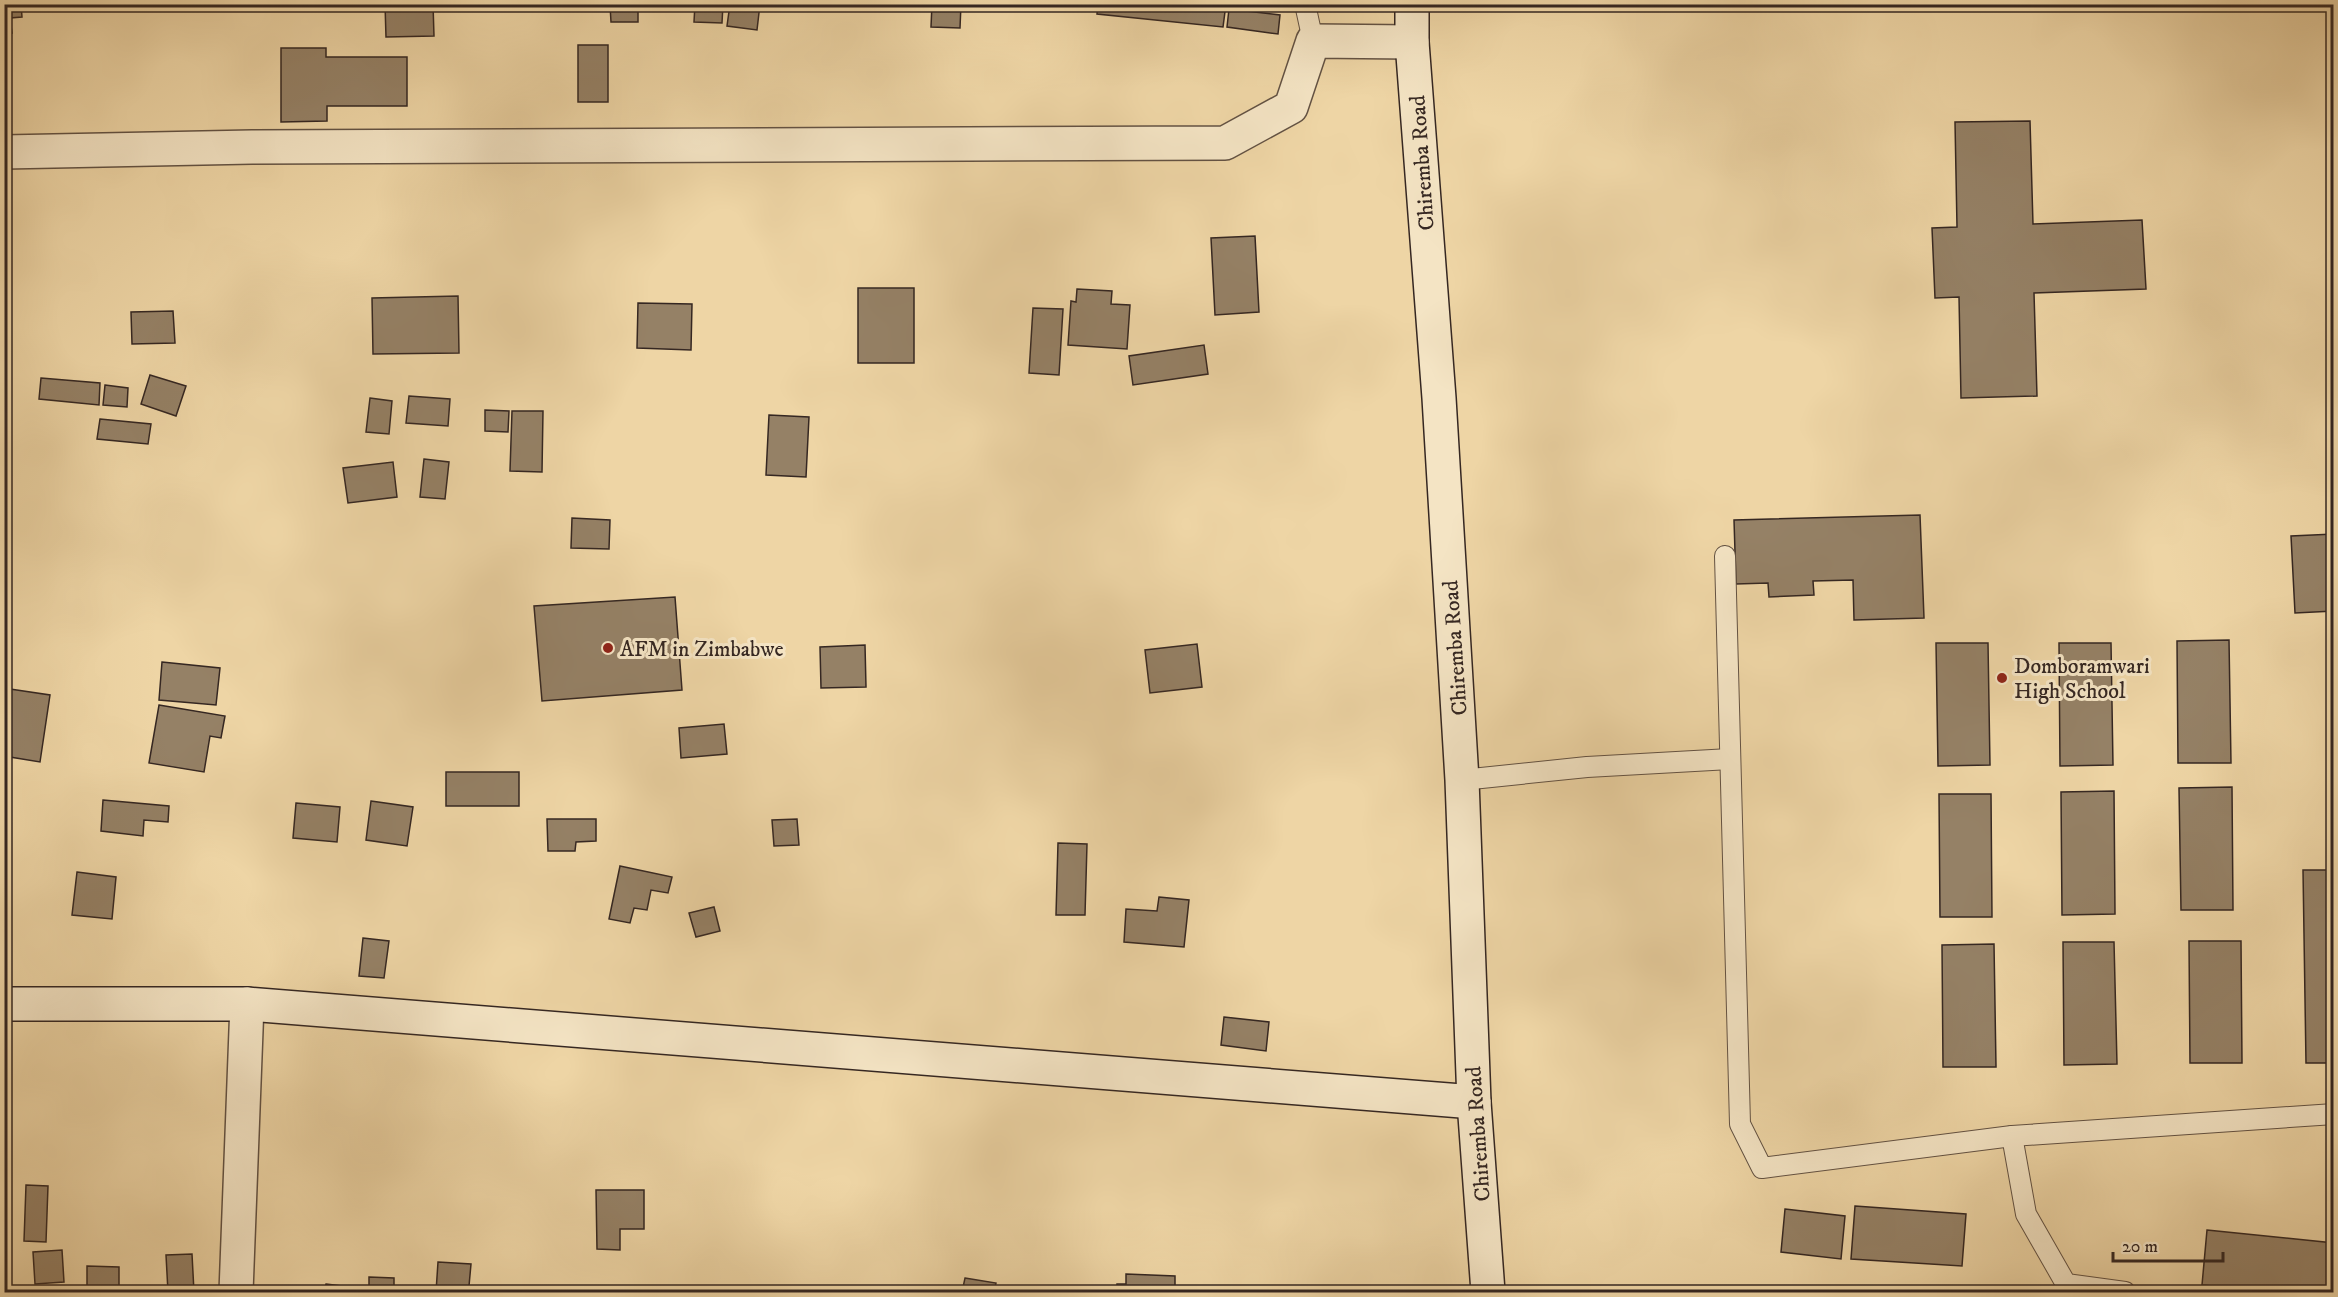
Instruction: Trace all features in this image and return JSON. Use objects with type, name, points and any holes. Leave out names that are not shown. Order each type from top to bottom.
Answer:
[{"type":"street","name":"Chiremba Road","points":[[1412,4],[1412,42],[1439,398],[1462,780],[1474,1102],[1488,1293]]},
{"type":"street","points":[[4,152],[263,146],[1225,143],[1291,107],[1313,41],[1412,42]]},
{"type":"street","points":[[4,1004],[247,1004],[1474,1102]]},
{"type":"street","points":[[236,1293],[247,1004]]},
{"type":"lane","points":[[1305,4],[1313,41]]},
{"type":"lane","points":[[1725,556],[1740,1124],[1762,1167],[2012,1136],[2334,1113]]},
{"type":"lane","points":[[1462,780],[1587,767],[1730,759]]},
{"type":"lane","points":[[2012,1136],[2026,1214],[2066,1284],[2125,1293]]},
{"type":"building","points":[[4,4],[21,4],[22,17],[10,18],[12,33],[4,34]]},
{"type":"building","points":[[385,4],[433,4],[434,36],[386,37]]},
{"type":"building","points":[[605,4],[638,4],[638,22],[611,22],[610,5]]},
{"type":"building","points":[[695,4],[723,4],[722,23],[694,22]]},
{"type":"building","points":[[730,4],[760,4],[757,30],[727,26]]},
{"type":"building","points":[[932,4],[961,4],[960,28],[931,27]]},
{"type":"building","points":[[1098,4],[1226,4],[1223,27],[1097,14]]},
{"type":"building","points":[[1229,9],[1280,15],[1278,34],[1227,27]]},
{"type":"building","points":[[578,45],[608,45],[608,102],[578,102]]},
{"type":"building","points":[[281,48],[326,48],[326,57],[407,57],[407,106],[327,106],[327,121],[281,122]]},
{"type":"building","points":[[2030,121],[2033,224],[2142,220],[2146,289],[2034,293],[2037,396],[1961,398],[1959,297],[1935,298],[1932,228],[1957,227],[1955,122]]},
{"type":"building","points":[[1255,236],[1259,312],[1215,315],[1211,238]]},
{"type":"building","points":[[858,288],[914,288],[914,363],[858,363]]},
{"type":"building","points":[[1077,289],[1112,291],[1111,304],[1130,305],[1127,349],[1068,345],[1071,301],[1076,302]]},
{"type":"building","points":[[458,296],[459,353],[373,354],[372,298]]},
{"type":"building","points":[[638,303],[692,304],[691,350],[637,348]]},
{"type":"building","points":[[1033,308],[1063,309],[1059,375],[1029,373]]},
{"type":"building","points":[[173,311],[175,343],[132,344],[131,312]]},
{"type":"building","points":[[1204,345],[1208,374],[1133,385],[1129,356]]},
{"type":"building","points":[[150,375],[186,386],[176,416],[141,404]]},
{"type":"building","points":[[41,378],[100,383],[99,405],[39,399]]},
{"type":"building","points":[[105,385],[128,388],[127,407],[103,405]]},
{"type":"building","points":[[409,396],[450,399],[448,426],[406,423]]},
{"type":"building","points":[[370,398],[392,401],[389,434],[366,432]]},
{"type":"building","points":[[485,410],[509,411],[508,432],[485,431]]},
{"type":"building","points":[[512,411],[543,411],[542,472],[510,471]]},
{"type":"building","points":[[769,415],[809,417],[806,477],[766,475]]},
{"type":"building","points":[[100,419],[151,424],[148,444],[97,439]]},
{"type":"building","points":[[424,459],[449,462],[445,499],[420,497]]},
{"type":"building","points":[[393,462],[397,497],[348,503],[343,468]]},
{"type":"building","points":[[1920,515],[1924,618],[1854,620],[1853,580],[1813,581],[1814,595],[1769,597],[1768,583],[1736,584],[1734,520]]},
{"type":"building","points":[[572,518],[610,520],[609,549],[571,548]]},
{"type":"building","points":[[2334,534],[2334,611],[2295,613],[2291,536]]},
{"type":"building","name":"AFM in Zimbabwe","points":[[675,597],[682,690],[542,701],[534,606]]},
{"type":"building","points":[[2229,640],[2231,763],[2178,763],[2177,641]]},
{"type":"building","points":[[1936,643],[1988,643],[1990,765],[1938,766]]},
{"type":"building","points":[[2059,643],[2111,643],[2113,765],[2060,766]]},
{"type":"building","points":[[1197,644],[1202,687],[1150,693],[1145,650]]},
{"type":"building","points":[[865,645],[866,687],[821,688],[820,647]]},
{"type":"building","points":[[162,662],[220,668],[216,705],[159,700]]},
{"type":"building","points":[[10,689],[50,695],[40,762],[4,756],[4,725]]},
{"type":"building","points":[[159,705],[225,716],[221,738],[210,736],[204,772],[149,763]]},
{"type":"building","points":[[724,724],[727,754],[681,758],[679,728]]},
{"type":"building","points":[[446,772],[519,772],[519,806],[446,806]]},
{"type":"building","points":[[2232,787],[2233,910],[2181,910],[2179,788]]},
{"type":"building","points":[[2114,791],[2115,914],[2062,915],[2061,792]]},
{"type":"building","points":[[1939,794],[1991,794],[1992,917],[1940,917]]},
{"type":"building","points":[[103,800],[169,806],[168,822],[144,820],[143,836],[101,831]]},
{"type":"building","points":[[371,801],[413,807],[407,846],[366,840]]},
{"type":"building","points":[[296,803],[340,807],[337,842],[293,838]]},
{"type":"building","points":[[547,819],[596,819],[596,841],[576,842],[575,851],[548,851]]},
{"type":"building","points":[[797,819],[799,845],[774,846],[772,820]]},
{"type":"building","points":[[1058,843],[1087,844],[1085,915],[1056,915]]},
{"type":"building","points":[[620,866],[672,877],[668,893],[651,890],[647,910],[634,908],[630,923],[609,919]]},
{"type":"building","points":[[2303,870],[2334,870],[2334,1063],[2306,1063]]},
{"type":"building","points":[[77,872],[116,877],[112,919],[72,915]]},
{"type":"building","points":[[1159,897],[1189,900],[1184,947],[1124,942],[1126,909],[1157,911]]},
{"type":"building","points":[[714,907],[720,931],[696,937],[689,913]]},
{"type":"building","points":[[363,938],[389,941],[384,978],[359,976]]},
{"type":"building","points":[[2189,941],[2241,941],[2242,1063],[2190,1063]]},
{"type":"building","points":[[2063,942],[2114,942],[2117,1064],[2064,1065]]},
{"type":"building","points":[[1994,944],[1996,1067],[1943,1067],[1942,945]]},
{"type":"building","points":[[1224,1017],[1269,1022],[1266,1051],[1221,1045]]},
{"type":"building","points":[[26,1185],[48,1186],[46,1242],[24,1241]]},
{"type":"building","points":[[596,1190],[644,1190],[644,1229],[620,1229],[620,1250],[597,1249]]},
{"type":"building","points":[[1855,1206],[1966,1214],[1962,1266],[1851,1259]]},
{"type":"building","points":[[1785,1209],[1845,1216],[1841,1259],[1781,1252]]},
{"type":"building","points":[[2207,1230],[2334,1243],[2334,1292],[2281,1292],[2202,1285]]},
{"type":"building","points":[[62,1250],[64,1282],[35,1284],[33,1252]]},
{"type":"building","points":[[192,1254],[194,1292],[168,1292],[166,1255]]},
{"type":"building","points":[[438,1262],[471,1264],[469,1286],[486,1287],[486,1292],[436,1292]]},
{"type":"building","points":[[87,1266],[119,1267],[119,1288],[87,1287]]},
{"type":"building","points":[[1126,1274],[1175,1276],[1175,1292],[1117,1292],[1117,1284],[1126,1284]]},
{"type":"building","points":[[369,1277],[394,1278],[394,1292],[369,1292]]},
{"type":"building","points":[[965,1278],[996,1283],[994,1292],[962,1292]]},
{"type":"building","points":[[326,1284],[365,1289],[364,1292],[324,1292]]},
{"type":"place","name":"AFM in Zimbabwe","points":[[608,648]]},
{"type":"place","name":"Domboramwari High School","points":[[2002,678]]}]
